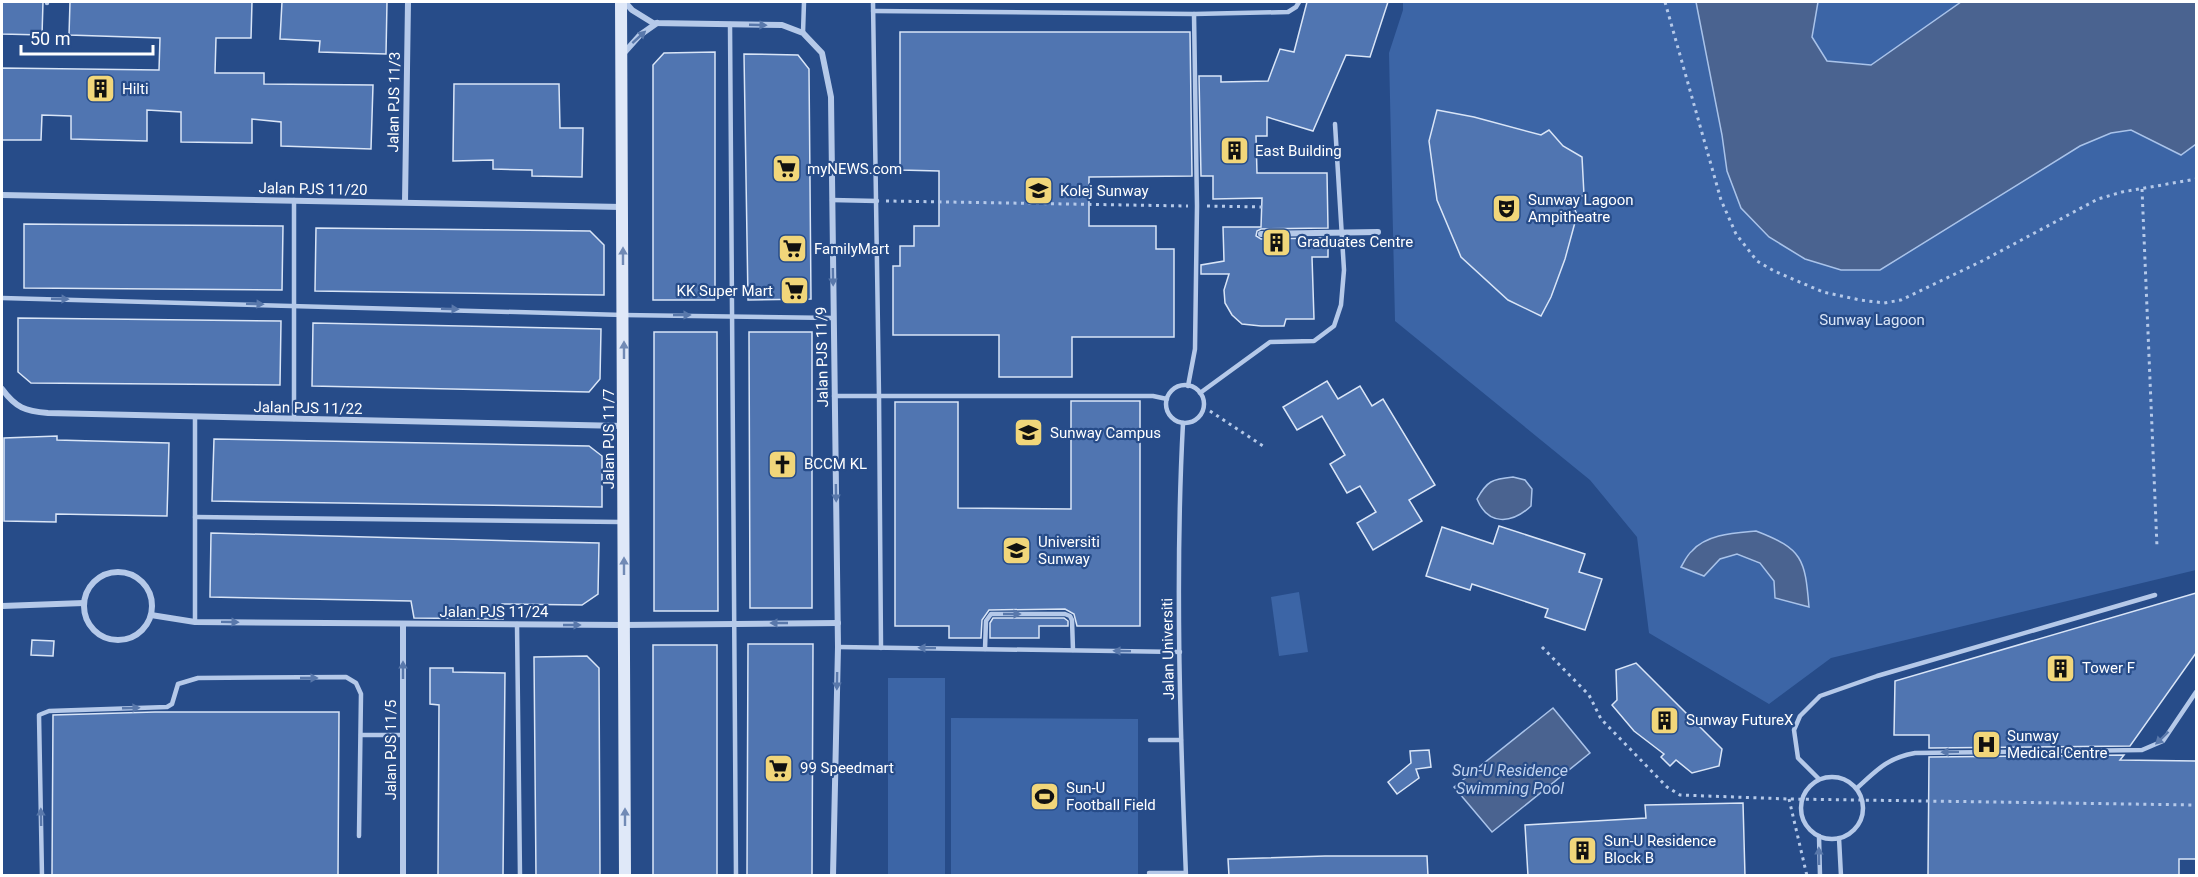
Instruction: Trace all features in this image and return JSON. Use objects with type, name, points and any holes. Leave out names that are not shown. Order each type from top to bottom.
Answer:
[{"type":"street","name":"Jalan PJS 11/3","points":[[405,202],[408,2]]},
{"type":"street","points":[[623,2],[653,23],[782,25],[803,33]]},
{"type":"street","name":"Jalan PJS 11/7","points":[[623,2],[625,876]]},
{"type":"street","points":[[622,54],[640,34],[657,23]]},
{"type":"street","name":"Jalan PJS 11/9","points":[[803,33],[822,52],[831,97],[838,623],[833,876]]},
{"type":"street","name":"Jalan PJS 11/20","points":[[2,195],[623,207]]},
{"type":"street","points":[[1262,234],[1378,232]]},
{"type":"street","name":"Jalan PJS 11/22","points":[[2,389],[12,402],[28,411],[624,426]]},
{"type":"street","points":[[113,572],[124,572],[135,576],[150,593],[151,615],[146,625],[138,633],[118,640],[107,638],[97,632],[85,614],[84,603],[87,592],[102,576],[113,572]]},
{"type":"street","points":[[2,606],[84,603]]},
{"type":"street","name":"Jalan PJS 11/24","points":[[151,615],[195,622],[623,625],[838,623]]},
{"type":"street","name":"Jalan PJS 11/5","points":[[402,876],[403,624]]},
{"type":"lane","points":[[803,33],[804,2]]},
{"type":"lane","points":[[873,2],[881,648]]},
{"type":"lane","points":[[873,11],[1194,14],[1288,12],[1299,2]]},
{"type":"lane","points":[[1188,386],[1195,349],[1197,230],[1194,14]]},
{"type":"lane","points":[[730,24],[736,876]]},
{"type":"lane","points":[[1200,393],[1270,342],[1314,341],[1334,326],[1341,305],[1344,270],[1335,124]]},
{"type":"lane","points":[[294,200],[294,419]]},
{"type":"lane","points":[[832,200],[877,201]]},
{"type":"lane","points":[[2,298],[623,315],[833,318]]},
{"type":"lane","points":[[1188,386],[1200,393],[1204,404],[1200,416],[1191,422],[1183,423],[1170,416],[1167,411],[1167,399],[1173,390],[1188,386]]},
{"type":"lane","points":[[834,396],[1153,396],[1167,399]]},
{"type":"lane","points":[[195,417],[195,622]]},
{"type":"lane","name":"Jalan Universiti","points":[[1183,423],[1179,503],[1181,740],[1186,874]]},
{"type":"lane","points":[[195,517],[624,522]]},
{"type":"lane","points":[[1819,779],[1798,758],[1794,730],[1800,716],[1820,696],[1877,676],[2155,595]]},
{"type":"lane","points":[[985,649],[986,621],[991,614],[1065,614],[1072,620],[1073,650]]},
{"type":"lane","points":[[517,624],[520,876]]},
{"type":"lane","points":[[838,647],[1180,652]]},
{"type":"lane","points":[[42,876],[39,715],[49,711],[167,707],[172,704],[178,684],[198,678],[346,677],[356,683],[361,694],[359,836]]},
{"type":"lane","points":[[1857,788],[1887,761],[1900,755],[2142,750],[2163,741],[2196,692]]},
{"type":"lane","points":[[361,735],[403,735]]},
{"type":"lane","points":[[1150,740],[1181,740]]},
{"type":"lane","points":[[1829,776],[1840,777],[1857,788],[1862,797],[1862,818],[1849,834],[1829,839],[1810,830],[1804,822],[1800,812],[1804,792],[1810,784],[1819,779],[1829,776]]},
{"type":"lane","points":[[1819,836],[1820,876]]},
{"type":"lane","points":[[1839,838],[1841,876]]},
{"type":"lane","points":[[1149,873],[1186,874]]},
{"type":"path","points":[[1665,2],[1721,200],[1736,234],[1757,261],[1823,292],[1884,303],[1902,300],[1984,260],[2098,199],[2196,179]]},
{"type":"path","points":[[2142,189],[2157,547]]},
{"type":"path","points":[[877,201],[1143,205]]},
{"type":"path","points":[[1210,411],[1266,448]]},
{"type":"path","points":[[1542,647],[1590,695],[1601,719],[1667,787],[1680,795],[1789,799],[2196,805]]},
{"type":"path","points":[[1789,799],[1807,876]]},
{"type":"green space","name":"Sunway Lagoon","points":[[1403,2],[2196,2],[2196,570],[1831,658],[1769,704],[1649,633],[1637,537],[1590,480],[1395,321],[1389,53],[1403,10]]},
{"type":"green space","points":[[1299,592],[1308,652],[1279,656],[1271,597]]},
{"type":"green space","points":[[888,678],[945,678],[945,875],[888,875]]},
{"type":"green space","name":"Sun-U Football Field","points":[[951,718],[1138,719],[1138,875],[951,875]]},
{"type":"water","points":[[1696,2],[1818,2],[1812,37],[1827,61],[1871,65],[1961,2],[2196,2],[2196,144],[2181,155],[2131,130],[2111,133],[2080,146],[1880,270],[1841,270],[1805,259],[1769,237],[1741,208],[1727,171]]},
{"type":"water","points":[[1513,477],[1525,480],[1532,489],[1531,506],[1508,519],[1494,518],[1487,514],[1477,499],[1484,488],[1491,482]]},
{"type":"water","points":[[1756,531],[1784,544],[1799,558],[1806,577],[1809,607],[1775,598],[1774,581],[1760,563],[1737,554],[1720,559],[1704,576],[1681,567],[1690,553],[1705,541],[1722,535]]},
{"type":"water","name":"Sun-U Residence Swimming Pool","points":[[1553,708],[1590,753],[1492,832],[1454,787]]},
{"type":"building","points":[[2,2],[43,2],[42,35],[2,34]]},
{"type":"building","points":[[70,2],[252,2],[251,38],[216,38],[215,73],[264,73],[264,84],[373,85],[371,149],[281,146],[281,122],[252,119],[252,143],[181,142],[181,112],[147,110],[147,141],[71,139],[71,116],[42,115],[41,140],[2,140],[2,68],[159,70],[160,38],[69,35]]},
{"type":"building","points":[[282,2],[387,2],[386,54],[319,52],[320,41],[280,39]]},
{"type":"building","points":[[1307,2],[1388,2],[1370,57],[1346,55],[1313,131],[1267,117],[1267,136],[1256,136],[1257,173],[1327,173],[1328,228],[1261,229],[1257,231],[1256,236],[1261,239],[1328,238],[1328,257],[1312,257],[1314,319],[1286,319],[1284,326],[1242,324],[1232,315],[1225,303],[1224,290],[1229,274],[1201,274],[1201,265],[1224,261],[1223,227],[1261,227],[1262,198],[1213,199],[1213,176],[1201,176],[1199,76],[1221,76],[1221,82],[1268,81],[1280,49],[1294,52]]},
{"type":"building","name":"Kolej Sunway","points":[[900,32],[1190,32],[1192,176],[1089,177],[1089,226],[1156,226],[1156,249],[1174,249],[1174,337],[1072,337],[1072,377],[999,377],[999,335],[893,335],[893,266],[900,266],[900,246],[914,246],[914,226],[939,226],[939,171],[900,170]]},
{"type":"building","points":[[715,52],[715,300],[653,300],[653,65],[664,53]]},
{"type":"building","points":[[744,54],[798,55],[809,69],[811,299],[748,300]]},
{"type":"building","points":[[454,84],[559,84],[560,128],[583,128],[582,177],[532,176],[532,170],[493,169],[493,160],[453,161]]},
{"type":"building","name":"Sunway Lagoon Ampitheatre","points":[[1437,110],[1474,117],[1541,135],[1549,130],[1563,146],[1582,157],[1584,195],[1572,202],[1577,215],[1565,259],[1551,297],[1541,316],[1508,300],[1461,257],[1437,200],[1429,141]]},
{"type":"building","points":[[24,224],[283,226],[282,290],[24,288]]},
{"type":"building","points":[[316,228],[590,231],[604,245],[604,295],[315,291]]},
{"type":"building","points":[[18,318],[281,321],[280,385],[31,383],[18,372]]},
{"type":"building","points":[[313,323],[601,329],[600,379],[589,392],[312,386]]},
{"type":"building","points":[[654,332],[717,332],[718,611],[654,611]]},
{"type":"building","points":[[749,332],[812,332],[812,608],[750,608]]},
{"type":"building","points":[[1327,381],[1338,399],[1360,386],[1372,406],[1383,399],[1435,485],[1409,500],[1422,521],[1373,550],[1357,523],[1376,512],[1360,486],[1347,493],[1330,464],[1345,455],[1322,416],[1297,430],[1283,407]]},
{"type":"building","name":"Universiti Sunway","points":[[1071,401],[1140,401],[1140,626],[1077,626],[1074,614],[1065,609],[989,610],[982,620],[981,638],[949,638],[949,626],[895,626],[895,402],[958,402],[958,508],[1071,509]]},
{"type":"building","points":[[57,436],[57,440],[169,443],[167,516],[56,514],[56,522],[4,521],[4,438]]},
{"type":"building","points":[[214,439],[589,446],[602,456],[602,507],[212,501]]},
{"type":"building","points":[[1499,526],[1585,554],[1579,572],[1602,579],[1585,630],[1545,617],[1548,609],[1472,584],[1470,590],[1426,576],[1442,527],[1493,544]]},
{"type":"building","points":[[211,533],[599,543],[598,594],[582,605],[502,604],[503,619],[414,618],[411,601],[210,597]]},
{"type":"building","name":"Tower F","points":[[2196,593],[2196,653],[2130,746],[1929,748],[1929,735],[1894,735],[1895,681]]},
{"type":"building","points":[[993,618],[1064,618],[1068,621],[1068,626],[1039,626],[1039,638],[990,638],[990,623]]},
{"type":"building","points":[[32,640],[54,641],[53,656],[31,655]]},
{"type":"building","points":[[748,644],[813,644],[812,876],[747,876]]},
{"type":"building","points":[[653,645],[717,645],[717,876],[653,876]]},
{"type":"building","points":[[587,656],[599,668],[600,876],[536,876],[534,657]]},
{"type":"building","name":"Sunway FutureX","points":[[1636,663],[1722,749],[1719,766],[1692,773],[1676,760],[1670,766],[1661,757],[1664,754],[1634,731],[1612,705],[1617,700],[1616,670]]},
{"type":"building","points":[[430,668],[453,668],[453,672],[505,673],[503,876],[438,876],[439,705],[430,704]]},
{"type":"building","points":[[155,712],[339,712],[338,876],[52,876],[53,715]]},
{"type":"building","points":[[1429,750],[1431,767],[1416,769],[1419,778],[1397,794],[1388,782],[1411,763],[1410,751]]},
{"type":"building","points":[[2124,755],[2120,760],[2196,761],[2196,859],[2179,859],[2179,876],[1928,876],[1929,757]]},
{"type":"building","points":[[1743,803],[1745,876],[1528,876],[1525,825],[1646,818],[1645,805]]},
{"type":"building","points":[[1427,856],[1428,876],[1229,876],[1228,859]]},
{"type":"place","name":"Hilti","points":[[101,89]]},
{"type":"place","name":"East Building","points":[[1234,151]]},
{"type":"place","name":"myNEWS.com","points":[[786,169]]},
{"type":"place","name":"Kolej Sunway","points":[[1039,191]]},
{"type":"place","name":"Sunway Lagoon Ampitheatre","points":[[1507,209]]},
{"type":"place","name":"Graduates Centre","points":[[1276,242]]},
{"type":"place","name":"FamilyMart","points":[[793,249]]},
{"type":"place","name":"KK Super Mart","points":[[794,291]]},
{"type":"place","name":"Sunway Campus","points":[[1029,433]]},
{"type":"place","name":"BCCM KL","points":[[783,464]]},
{"type":"place","name":"Universiti Sunway","points":[[1017,551]]},
{"type":"place","name":"Tower F","points":[[2061,668]]},
{"type":"place","name":"Sunway FutureX","points":[[1665,720]]},
{"type":"place","name":"Sunway Medical Centre","points":[[1986,745]]},
{"type":"place","name":"99 Speedmart","points":[[779,768]]},
{"type":"place","name":"Sun-U Football Field","points":[[1045,797]]},
{"type":"place","name":"Sun-U Residence Block B","points":[[1583,850]]}]
